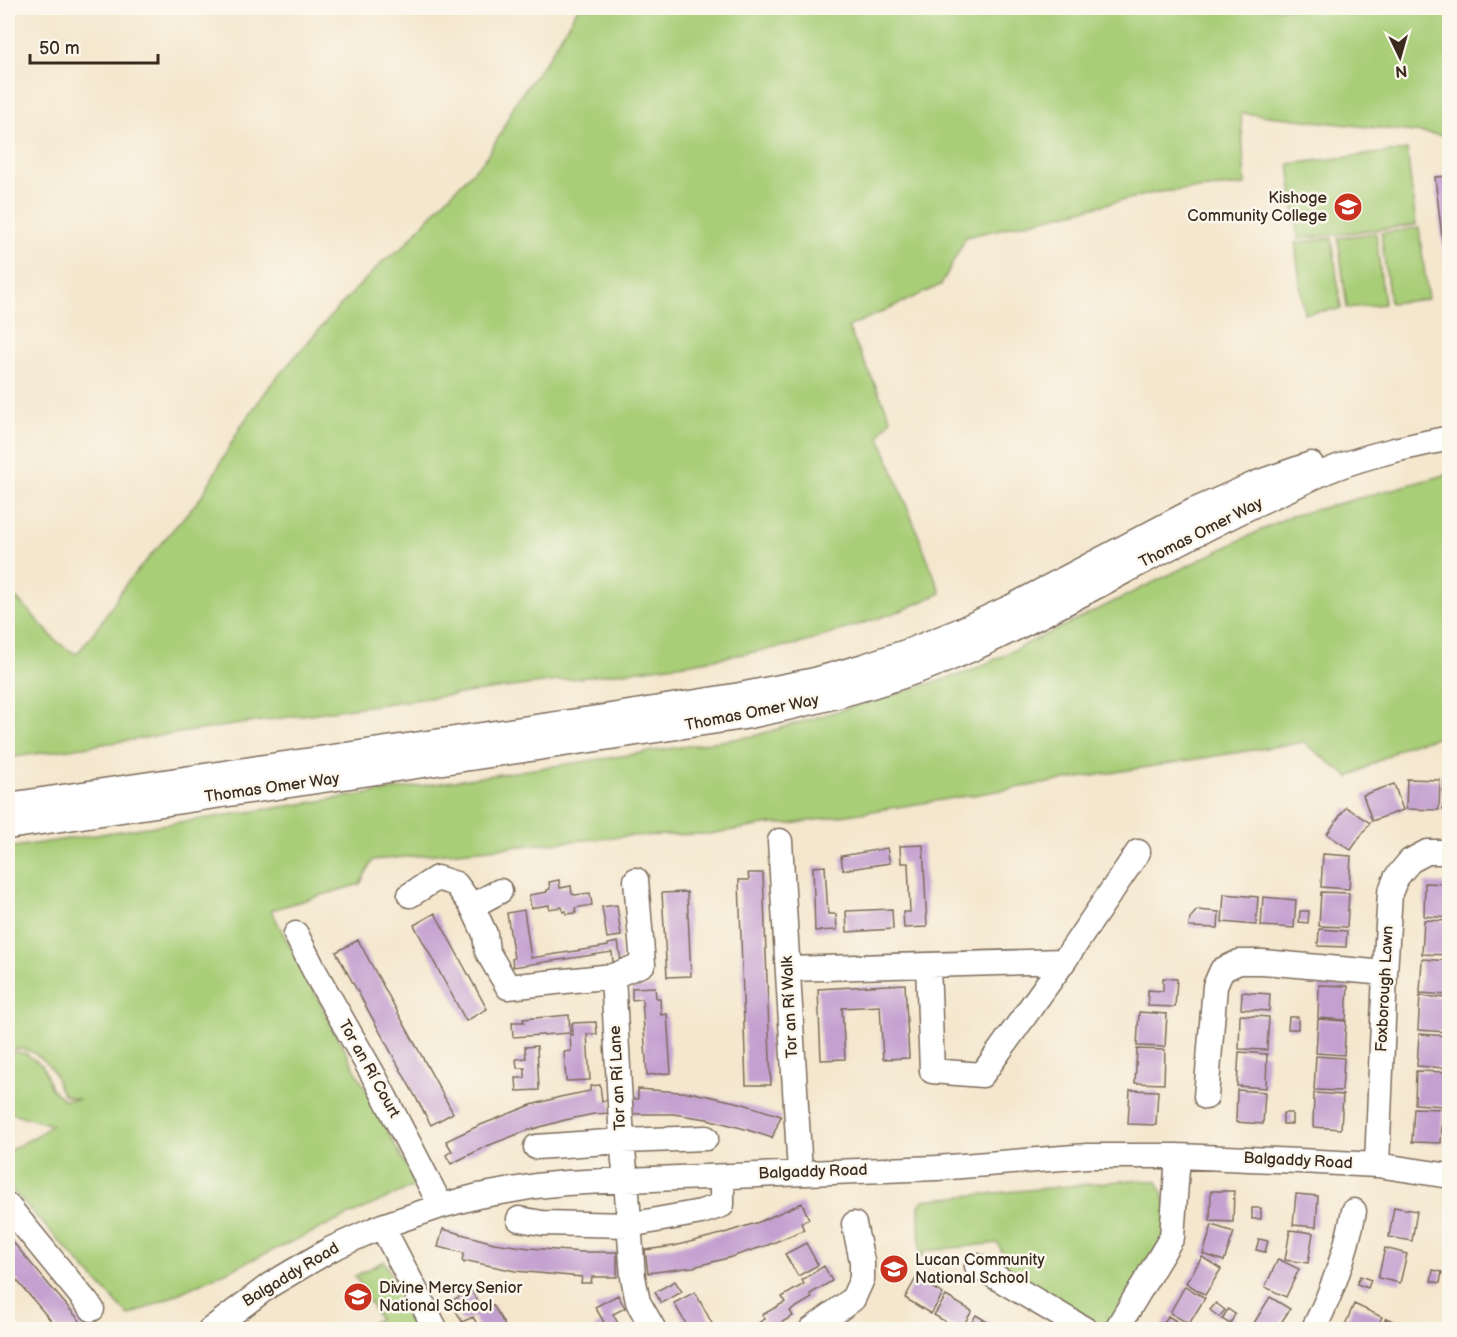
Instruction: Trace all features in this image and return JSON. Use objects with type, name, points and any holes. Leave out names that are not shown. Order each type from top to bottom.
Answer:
[{"type":"street","name":"Thomas Omer Way","points":[[8,806],[649,710],[815,680],[864,666],[959,631],[1011,607],[1193,510],[1257,483],[1359,448],[1449,426]]},
{"type":"street","name":"Thomas Omer Way","points":[[8,827],[721,720],[830,698],[870,687],[968,651],[1019,627],[1202,530],[1335,468],[1449,438]]},
{"type":"street","name":"Tor an Rí Walk","points":[[780,841],[800,1172]]},
{"type":"street","points":[[928,965],[933,1071],[982,1075],[1064,961],[1138,852]]},
{"type":"street","name":"Foxborough Lawn","points":[[1377,1165],[1384,973],[1390,893],[1396,878],[1410,861],[1427,852],[1449,852]]},
{"type":"street","points":[[410,895],[437,879],[456,884],[472,906],[485,934],[487,951],[508,987],[613,976],[643,964],[636,880]]},
{"type":"street","points":[[472,906],[500,891]]},
{"type":"street","name":"Tor an Rí Court","points":[[296,934],[375,1078],[441,1206]]},
{"type":"street","points":[[788,969],[1064,961]]},
{"type":"street","points":[[1206,1097],[1215,986],[1222,970],[1239,962],[1263,962],[1384,973]]},
{"type":"street","name":"Tor an Rí Lane","points":[[613,976],[621,1141],[633,1277],[638,1302],[654,1329]]},
{"type":"street","points":[[536,1147],[706,1138]]},
{"type":"street","name":"Balgaddy Road","points":[[210,1329],[270,1285],[300,1267],[331,1249],[382,1226],[478,1196],[536,1186],[800,1172],[937,1168],[1087,1156],[1178,1156],[1377,1165],[1449,1176]]},
{"type":"street","points":[[1116,1329],[1172,1237],[1178,1156]]},
{"type":"street","points":[[519,1219],[542,1223],[629,1225],[701,1212],[722,1205],[722,1190]]},
{"type":"street","points":[[8,1206],[92,1309]]},
{"type":"street","points":[[1313,1329],[1344,1251],[1354,1212]]},
{"type":"street","points":[[811,1329],[853,1299],[862,1279],[862,1261],[854,1224]]},
{"type":"street","points":[[382,1226],[436,1329]]},
{"type":"street","points":[[977,1266],[1086,1329]]},
{"type":"green space","points":[[578,8],[1449,8],[1449,136],[1241,113],[1245,185],[1158,192],[966,237],[941,285],[848,327],[891,419],[879,435],[941,593],[903,610],[803,643],[692,663],[330,711],[8,758],[8,591],[55,640],[77,654],[126,584],[202,496],[241,426],[272,383],[337,309],[383,261],[402,248],[485,159],[500,135],[515,103],[548,58]]},
{"type":"green space","points":[[1407,150],[1416,225],[1298,239],[1289,164]]},
{"type":"green space","points":[[1419,228],[1428,299],[1390,303],[1381,233]]},
{"type":"green space","points":[[1376,233],[1384,304],[1347,308],[1338,238]]},
{"type":"green space","points":[[1332,238],[1341,309],[1304,313],[1295,243]]},
{"type":"green space","points":[[1449,474],[1449,734],[1405,746],[1349,777],[1303,742],[791,824],[772,824],[709,834],[627,836],[373,860],[360,884],[271,910],[416,1185],[129,1316],[10,1188],[8,1151],[52,1125],[8,1112],[8,1051],[25,1053],[43,1066],[51,1089],[65,1100],[80,1099],[63,1094],[55,1075],[41,1058],[22,1049],[8,1050],[8,848],[754,736],[969,672],[1288,517]]},
{"type":"green space","points":[[1131,1180],[1157,1181],[1167,1205],[1165,1235],[1104,1328],[1095,1325],[1000,1266],[1002,1253],[998,1243],[925,1251],[920,1258],[919,1206],[923,1200]]},
{"type":"green space","points":[[384,1261],[419,1329],[361,1329],[379,1319],[355,1276]]},
{"type":"building","points":[[1449,176],[1449,289],[1448,289],[1435,177]]},
{"type":"building","points":[[1407,779],[1440,780],[1439,810],[1406,809]]},
{"type":"building","points":[[1444,779],[1449,779],[1449,810],[1443,810]]},
{"type":"building","points":[[1394,784],[1403,810],[1372,821],[1363,795]]},
{"type":"building","points":[[1346,807],[1370,823],[1351,850],[1327,834]]},
{"type":"building","points":[[923,845],[927,927],[904,928],[903,912],[910,912],[908,863],[901,863],[900,846]]},
{"type":"building","points":[[887,848],[890,863],[843,870],[841,856]]},
{"type":"building","points":[[1323,854],[1351,856],[1349,889],[1321,887]]},
{"type":"building","points":[[825,866],[828,914],[836,914],[837,930],[815,931],[813,867]]},
{"type":"building","points":[[748,873],[763,873],[771,1085],[746,1085],[739,880],[749,880]]},
{"type":"building","points":[[559,880],[560,888],[571,886],[572,894],[590,893],[592,905],[575,908],[576,913],[566,914],[562,907],[549,909],[549,905],[531,908],[529,895],[547,892],[550,889],[549,882]]},
{"type":"building","points":[[1425,883],[1449,884],[1449,918],[1424,916]]},
{"type":"building","points":[[687,892],[691,976],[667,977],[662,893]]},
{"type":"building","points":[[1321,892],[1349,893],[1347,927],[1319,926]]},
{"type":"building","points":[[1224,894],[1258,897],[1256,925],[1222,922]]},
{"type":"building","points":[[1263,897],[1296,900],[1294,928],[1261,926]]},
{"type":"building","points":[[617,905],[621,936],[607,938],[602,907]]},
{"type":"building","points":[[892,909],[893,929],[847,932],[846,911]]},
{"type":"building","points":[[524,910],[531,958],[608,946],[608,944],[618,942],[621,961],[613,962],[612,952],[513,967],[512,959],[514,958],[507,913]]},
{"type":"building","points":[[1197,910],[1219,912],[1218,928],[1189,927],[1190,918]]},
{"type":"building","points":[[1300,911],[1309,911],[1308,923],[1299,922]]},
{"type":"building","points":[[435,913],[487,1009],[466,1021],[414,925]]},
{"type":"building","points":[[1424,920],[1449,921],[1449,955],[1422,954]]},
{"type":"building","points":[[1319,929],[1347,931],[1346,947],[1318,946]]},
{"type":"building","points":[[358,940],[453,1113],[431,1125],[336,952]]},
{"type":"building","points":[[1422,959],[1449,961],[1448,995],[1420,993]]},
{"type":"building","points":[[1163,978],[1177,979],[1175,1007],[1148,1006],[1148,990],[1163,991]]},
{"type":"building","points":[[905,984],[909,1058],[883,1059],[880,1006],[842,1008],[845,1059],[821,1060],[818,989]]},
{"type":"building","points":[[1319,985],[1348,986],[1346,1020],[1318,1018]]},
{"type":"building","points":[[655,987],[656,998],[660,998],[661,1015],[667,1014],[671,1073],[647,1075],[642,999],[632,1000],[632,988]]},
{"type":"building","points":[[1242,992],[1270,994],[1269,1011],[1241,1009]]},
{"type":"building","points":[[1420,996],[1449,998],[1447,1032],[1418,1030]]},
{"type":"building","points":[[1139,1012],[1167,1014],[1165,1047],[1137,1046]]},
{"type":"building","points":[[569,1015],[570,1033],[513,1037],[512,1022]]},
{"type":"building","points":[[1240,1015],[1269,1017],[1267,1050],[1239,1049]]},
{"type":"building","points":[[1289,1017],[1298,1017],[1298,1029],[1288,1029]]},
{"type":"building","points":[[1318,1019],[1346,1021],[1344,1055],[1316,1053]]},
{"type":"building","points":[[596,1022],[597,1034],[587,1034],[590,1080],[566,1081],[564,1052],[571,1051],[572,1023]]},
{"type":"building","points":[[1419,1034],[1447,1036],[1445,1068],[1417,1066]]},
{"type":"building","points":[[537,1046],[539,1090],[517,1091],[516,1078],[525,1078],[525,1068],[517,1068],[516,1059],[526,1058],[525,1047]]},
{"type":"building","points":[[1137,1049],[1165,1050],[1164,1084],[1135,1083]]},
{"type":"building","points":[[1239,1052],[1267,1054],[1266,1088],[1237,1086]]},
{"type":"building","points":[[1316,1056],[1344,1058],[1342,1091],[1314,1090]]},
{"type":"building","points":[[1416,1071],[1445,1072],[1444,1106],[1415,1104]]},
{"type":"building","points":[[600,1085],[602,1101],[610,1099],[612,1113],[565,1120],[526,1131],[487,1146],[451,1164],[446,1155],[452,1151],[446,1141],[478,1126],[531,1105],[590,1091],[590,1086]]},
{"type":"building","points":[[638,1089],[694,1093],[740,1103],[781,1116],[772,1138],[707,1119],[673,1114],[632,1114],[631,1099],[638,1099]]},
{"type":"building","points":[[1130,1090],[1158,1091],[1156,1125],[1128,1124]]},
{"type":"building","points":[[1237,1090],[1265,1092],[1263,1124],[1236,1122]]},
{"type":"building","points":[[1314,1093],[1343,1095],[1341,1129],[1313,1127]]},
{"type":"building","points":[[1414,1108],[1443,1109],[1441,1143],[1412,1142]]},
{"type":"building","points":[[1283,1113],[1292,1113],[1292,1124],[1283,1124]]},
{"type":"building","points":[[1211,1191],[1234,1191],[1233,1222],[1210,1221]]},
{"type":"building","points":[[1296,1194],[1318,1196],[1316,1227],[1293,1225]]},
{"type":"building","points":[[802,1203],[809,1219],[801,1223],[804,1230],[728,1258],[693,1267],[648,1273],[645,1250],[674,1246],[721,1234],[759,1222]]},
{"type":"building","points":[[1394,1207],[1417,1211],[1412,1241],[1389,1237]]},
{"type":"building","points":[[1252,1208],[1261,1208],[1261,1219],[1252,1219]]},
{"type":"building","points":[[1212,1225],[1234,1232],[1224,1261],[1203,1254]]},
{"type":"building","points":[[443,1229],[494,1243],[530,1248],[617,1252],[617,1277],[592,1277],[591,1283],[581,1283],[582,1277],[515,1271],[468,1261],[464,1263],[462,1260],[464,1253],[438,1247]]},
{"type":"building","points":[[1290,1230],[1313,1233],[1308,1263],[1285,1260]]},
{"type":"building","points":[[8,1236],[87,1329],[58,1329],[8,1270]]},
{"type":"building","points":[[1259,1239],[1268,1241],[1265,1252],[1256,1250]]},
{"type":"building","points":[[806,1243],[818,1265],[798,1276],[785,1254]]},
{"type":"building","points":[[1385,1248],[1407,1254],[1400,1283],[1378,1278]]},
{"type":"building","points":[[1202,1257],[1221,1269],[1205,1295],[1186,1283]]},
{"type":"building","points":[[1278,1259],[1299,1269],[1286,1297],[1265,1287]]},
{"type":"building","points":[[824,1266],[832,1281],[810,1294],[812,1298],[790,1311],[793,1316],[770,1329],[748,1329],[765,1319],[762,1315],[785,1302],[782,1297],[804,1284],[802,1280]]},
{"type":"building","points":[[1433,1270],[1442,1272],[1440,1283],[1431,1281]]},
{"type":"building","points":[[1360,1276],[1371,1280],[1368,1288],[1357,1284]]},
{"type":"building","points":[[916,1278],[943,1294],[931,1314],[905,1298]]},
{"type":"building","points":[[675,1281],[682,1292],[661,1303],[655,1292]]},
{"type":"building","points":[[1185,1286],[1205,1298],[1189,1324],[1170,1313]]},
{"type":"building","points":[[471,1290],[483,1311],[493,1305],[507,1329],[480,1329],[473,1317],[462,1322],[451,1301]]},
{"type":"building","points":[[695,1292],[715,1329],[689,1329],[674,1303]]},
{"type":"building","points":[[618,1295],[625,1308],[613,1314],[621,1329],[595,1329],[594,1327],[604,1322],[595,1307]]},
{"type":"building","points":[[946,1296],[972,1311],[961,1329],[934,1315]]},
{"type":"building","points":[[1270,1297],[1290,1309],[1277,1329],[1265,1329],[1254,1323]]},
{"type":"building","points":[[1216,1303],[1225,1310],[1219,1317],[1210,1310]]},
{"type":"building","points":[[1354,1304],[1382,1317],[1376,1329],[1354,1329],[1345,1325]]},
{"type":"building","points":[[1228,1309],[1235,1314],[1230,1324],[1222,1319]]},
{"type":"building","points":[[976,1315],[989,1323],[1000,1329],[968,1329]]},
{"type":"building","points":[[1168,1316],[1187,1328],[1160,1329]]},
{"type":"building","points":[[1386,1318],[1412,1329],[1381,1329]]},
{"type":"place","name":"Kishoge Community College","points":[[1348,207]]},
{"type":"place","name":"Lucan Community National School","points":[[894,1269]]},
{"type":"place","name":"Divine Mercy Senior National School","points":[[358,1297]]}]
